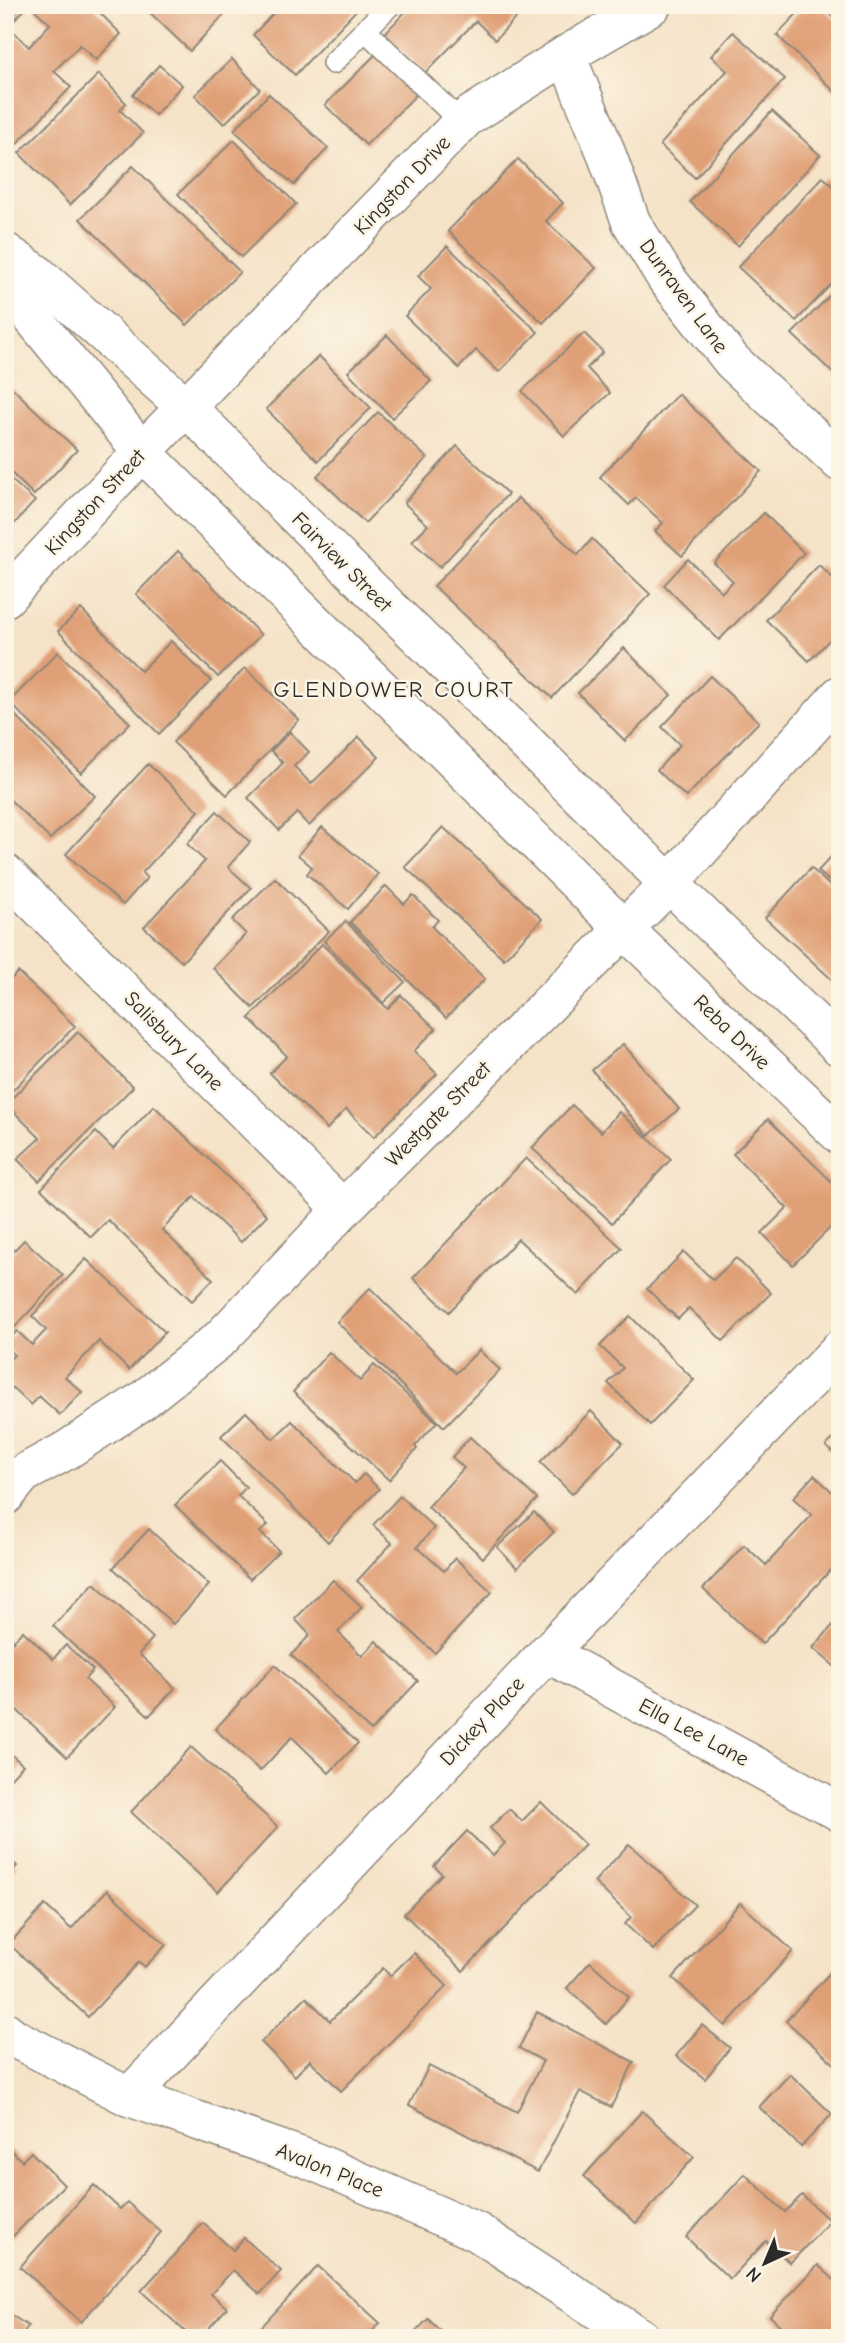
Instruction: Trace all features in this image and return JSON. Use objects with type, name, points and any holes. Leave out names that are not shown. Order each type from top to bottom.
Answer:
[{"type":"street","name":"Kingston Drive","points":[[187,407],[462,123],[637,9]]},
{"type":"street","name":"Dunraven Lane","points":[[566,55],[631,222],[666,278],[732,361],[840,462]]},
{"type":"street","name":"Fairview Street","points":[[5,252],[37,274],[187,407],[669,884]]},
{"type":"street","points":[[5,284],[142,452],[624,929]]},
{"type":"street","name":"Kingston Street","points":[[5,598],[187,407]]},
{"type":"street","name":"Westgate Street","points":[[11,1476],[67,1450],[142,1401],[221,1338],[343,1209],[669,884],[840,695]]},
{"type":"street","name":"Salisbury Lane","points":[[5,873],[343,1209]]},
{"type":"street","points":[[669,884],[840,1047]]},
{"type":"street","name":"Reba Drive","points":[[624,929],[840,1135]]},
{"type":"street","name":"Dickey Place","points":[[129,2097],[547,1653],[840,1349]]},
{"type":"street","name":"Ella Lee Lane","points":[[547,1653],[840,1812]]},
{"type":"street","name":"Avalon Place","points":[[5,2031],[129,2097],[308,2159],[477,2232],[641,2338]]},
{"type":"lane","points":[[332,63],[390,5]]},
{"type":"lane","points":[[365,30],[462,123]]},
{"type":"building","points":[[5,5],[29,5],[5,30]]},
{"type":"building","points":[[39,5],[92,5],[121,34],[96,60],[80,45],[54,71],[71,87],[5,156],[5,41],[14,32],[29,47],[50,24],[35,10]]},
{"type":"building","points":[[142,5],[233,5],[190,51]]},
{"type":"building","points":[[281,5],[361,5],[295,75],[253,35]]},
{"type":"building","points":[[412,5],[528,5],[495,40],[476,21],[425,73],[384,34]]},
{"type":"building","points":[[805,5],[820,5],[840,24],[840,97],[777,35]]},
{"type":"building","points":[[733,32],[785,79],[695,178],[660,145],[727,71],[711,56]]},
{"type":"building","points":[[377,53],[418,93],[366,145],[325,105]]},
{"type":"building","points":[[232,59],[260,89],[224,124],[195,95]]},
{"type":"building","points":[[159,65],[182,85],[155,115],[133,95]]},
{"type":"building","points":[[99,74],[126,103],[120,110],[143,133],[70,205],[19,153]]},
{"type":"building","points":[[269,94],[328,148],[294,185],[234,130]]},
{"type":"building","points":[[772,111],[820,155],[738,246],[690,202]]},
{"type":"building","points":[[234,140],[296,204],[241,257],[178,194]]},
{"type":"building","points":[[518,159],[563,203],[546,221],[596,268],[543,323],[448,231]]},
{"type":"building","points":[[133,166],[240,272],[187,325],[80,219]]},
{"type":"building","points":[[823,177],[840,192],[840,275],[796,321],[738,267]]},
{"type":"building","points":[[447,246],[538,332],[499,372],[476,350],[459,368],[405,316],[431,289],[418,276]]},
{"type":"building","points":[[840,285],[840,380],[792,334]]},
{"type":"building","points":[[584,333],[603,352],[587,368],[610,393],[564,436],[522,391]]},
{"type":"building","points":[[387,335],[431,381],[392,418],[348,372]]},
{"type":"building","points":[[319,356],[371,408],[318,461],[266,409]]},
{"type":"building","points":[[5,381],[77,450],[34,495],[5,467]]},
{"type":"building","points":[[678,394],[761,471],[682,556],[655,531],[663,523],[636,498],[629,505],[600,477]]},
{"type":"building","points":[[378,412],[427,458],[365,523],[317,476]]},
{"type":"building","points":[[457,446],[508,494],[440,567],[412,541],[428,525],[404,503]]},
{"type":"building","points":[[5,474],[35,501],[5,534]]},
{"type":"building","points":[[518,498],[578,555],[592,539],[650,594],[552,698],[434,586]]},
{"type":"building","points":[[764,513],[804,553],[719,640],[664,585],[688,559],[722,592],[733,581],[714,563]]},
{"type":"building","points":[[178,551],[261,635],[218,677],[136,594]]},
{"type":"building","points":[[819,565],[840,585],[840,629],[809,661],[766,620]]},
{"type":"building","points":[[81,609],[141,671],[171,641],[211,681],[159,734],[58,631]]},
{"type":"building","points":[[624,648],[671,695],[625,741],[578,693]]},
{"type":"building","points":[[58,652],[130,723],[81,773],[9,702]]},
{"type":"building","points":[[245,668],[299,720],[227,795],[173,742]]},
{"type":"building","points":[[710,676],[759,722],[686,797],[657,770],[680,745],[662,727]]},
{"type":"building","points":[[5,705],[95,796],[50,839],[5,795]]},
{"type":"building","points":[[290,732],[309,752],[294,766],[311,784],[359,737],[379,757],[309,826],[297,813],[279,830],[248,798],[283,763],[271,751]]},
{"type":"building","points":[[148,764],[199,811],[142,873],[147,878],[123,905],[66,854]]},
{"type":"building","points":[[217,811],[250,842],[228,867],[251,888],[182,962],[144,927],[205,861],[187,844]]},
{"type":"building","points":[[322,827],[378,874],[348,909],[307,874],[312,867],[298,855]]},
{"type":"building","points":[[443,827],[542,919],[504,959],[405,867]]},
{"type":"building","points":[[840,847],[840,890],[818,871]]},
{"type":"building","points":[[811,868],[840,895],[840,987],[765,918]]},
{"type":"building","points":[[275,878],[329,931],[253,1008],[213,968],[246,934],[232,920]]},
{"type":"building","points":[[386,886],[404,904],[413,895],[438,920],[432,927],[485,979],[446,1018],[350,922]]},
{"type":"building","points":[[346,921],[405,982],[383,1003],[324,941]]},
{"type":"building","points":[[322,944],[388,1009],[401,995],[436,1029],[414,1051],[437,1074],[374,1137],[346,1109],[327,1129],[270,1073],[287,1056],[249,1018]]},
{"type":"building","points":[[18,972],[75,1026],[5,1098],[5,985]]},
{"type":"building","points":[[78,1032],[133,1087],[39,1181],[17,1159],[40,1138],[6,1104]]},
{"type":"building","points":[[623,1044],[679,1109],[648,1136],[592,1070]]},
{"type":"building","points":[[572,1105],[601,1132],[619,1112],[671,1159],[612,1223],[532,1148]]},
{"type":"building","points":[[154,1106],[267,1215],[241,1242],[194,1197],[162,1230],[213,1279],[192,1301],[108,1220],[91,1237],[41,1189],[96,1132],[113,1149]]},
{"type":"building","points":[[768,1119],[840,1190],[840,1218],[793,1265],[762,1233],[787,1208],[733,1154]]},
{"type":"building","points":[[526,1158],[622,1248],[578,1295],[518,1239],[449,1312],[413,1278]]},
{"type":"building","points":[[24,1240],[63,1275],[5,1338],[5,1260]]},
{"type":"building","points":[[684,1252],[713,1280],[736,1258],[771,1293],[723,1341],[689,1308],[678,1319],[647,1289]]},
{"type":"building","points":[[86,1259],[165,1332],[129,1370],[99,1341],[65,1377],[82,1392],[60,1415],[39,1396],[31,1405],[5,1381],[5,1364],[14,1355],[5,1347],[5,1343],[17,1331],[32,1345],[46,1330],[32,1316]]},
{"type":"building","points":[[370,1288],[456,1373],[479,1350],[500,1370],[444,1427],[337,1322]]},
{"type":"building","points":[[630,1316],[694,1380],[650,1425],[608,1383],[623,1368],[600,1346]]},
{"type":"building","points":[[329,1352],[360,1381],[374,1365],[437,1422],[389,1480],[293,1392]]},
{"type":"building","points":[[591,1411],[623,1443],[572,1494],[540,1462]]},
{"type":"building","points":[[246,1412],[273,1439],[292,1421],[355,1483],[364,1474],[379,1489],[328,1542],[221,1436]]},
{"type":"building","points":[[840,1432],[840,1459],[826,1446]]},
{"type":"building","points":[[470,1437],[537,1499],[483,1558],[428,1507],[464,1468],[452,1457]]},
{"type":"building","points":[[220,1461],[246,1487],[238,1496],[268,1525],[260,1532],[279,1551],[250,1579],[175,1505]]},
{"type":"building","points":[[814,1475],[840,1499],[840,1560],[762,1644],[703,1589],[744,1545],[766,1565],[812,1515],[793,1498]]},
{"type":"building","points":[[400,1496],[434,1528],[417,1547],[444,1571],[455,1558],[492,1592],[435,1653],[357,1581],[392,1543],[373,1525]]},
{"type":"building","points":[[534,1512],[554,1532],[517,1568],[497,1547]]},
{"type":"building","points":[[149,1529],[209,1585],[173,1624],[113,1568]]},
{"type":"building","points":[[333,1580],[362,1607],[338,1632],[362,1656],[376,1641],[418,1681],[371,1731],[291,1655],[310,1635],[295,1619]]},
{"type":"building","points":[[94,1583],[153,1638],[139,1654],[175,1688],[149,1716],[53,1626]]},
{"type":"building","points":[[840,1617],[840,1671],[813,1648]]},
{"type":"building","points":[[23,1631],[53,1659],[66,1645],[93,1670],[85,1679],[115,1707],[67,1757],[5,1699],[5,1684],[8,1681],[5,1678],[5,1649]]},
{"type":"building","points":[[275,1665],[358,1743],[329,1773],[292,1737],[260,1771],[215,1729]]},
{"type":"building","points":[[191,1747],[278,1827],[218,1892],[131,1812]]},
{"type":"building","points":[[5,1749],[23,1765],[5,1784]]},
{"type":"building","points":[[541,1802],[585,1845],[463,1971],[404,1914],[442,1874],[434,1866],[467,1831],[493,1856],[505,1843],[490,1828],[509,1809],[522,1821]]},
{"type":"building","points":[[629,1844],[695,1905],[653,1950],[625,1924],[631,1917],[594,1882]]},
{"type":"building","points":[[5,1855],[17,1866],[5,1879]]},
{"type":"building","points":[[107,1890],[166,1945],[145,1967],[139,1962],[88,2017],[9,1944],[45,1905],[71,1929]]},
{"type":"building","points":[[740,1903],[793,1951],[725,2026],[673,1978]]},
{"type":"building","points":[[414,1953],[447,1986],[341,2091],[310,2060],[295,2076],[261,2042],[306,1997],[330,2021],[383,1968],[390,1976]]},
{"type":"building","points":[[590,1962],[629,1997],[606,2024],[567,1988]]},
{"type":"building","points":[[838,1964],[840,1966],[840,2069],[786,2021]]},
{"type":"building","points":[[537,2012],[634,2062],[611,2107],[580,2091],[538,2172],[409,2105],[429,2066],[517,2112],[543,2061],[519,2048]]},
{"type":"building","points":[[702,2025],[730,2048],[705,2079],[676,2056]]},
{"type":"building","points":[[790,2074],[832,2114],[801,2147],[759,2107]]},
{"type":"building","points":[[642,2111],[694,2157],[636,2223],[584,2176]]},
{"type":"building","points":[[5,2145],[22,2161],[31,2152],[64,2185],[5,2244]]},
{"type":"building","points":[[745,2174],[785,2212],[802,2195],[830,2221],[790,2263],[766,2241],[730,2279],[686,2237]]},
{"type":"building","points":[[94,2185],[120,2209],[127,2202],[161,2232],[81,2322],[20,2267]]},
{"type":"building","points":[[203,2223],[233,2250],[244,2238],[281,2271],[260,2294],[233,2270],[211,2294],[227,2308],[200,2338],[192,2338],[141,2291]]},
{"type":"building","points":[[818,2265],[840,2285],[840,2338],[793,2338],[770,2316]]},
{"type":"building","points":[[318,2266],[380,2323],[366,2338],[251,2338]]},
{"type":"building","points":[[5,2311],[28,2326],[20,2338],[5,2338]]},
{"type":"building","points":[[428,2319],[448,2338],[410,2338]]},
{"type":"district","name":"GLENDOWER COURT","points":[[394,689]]}]
